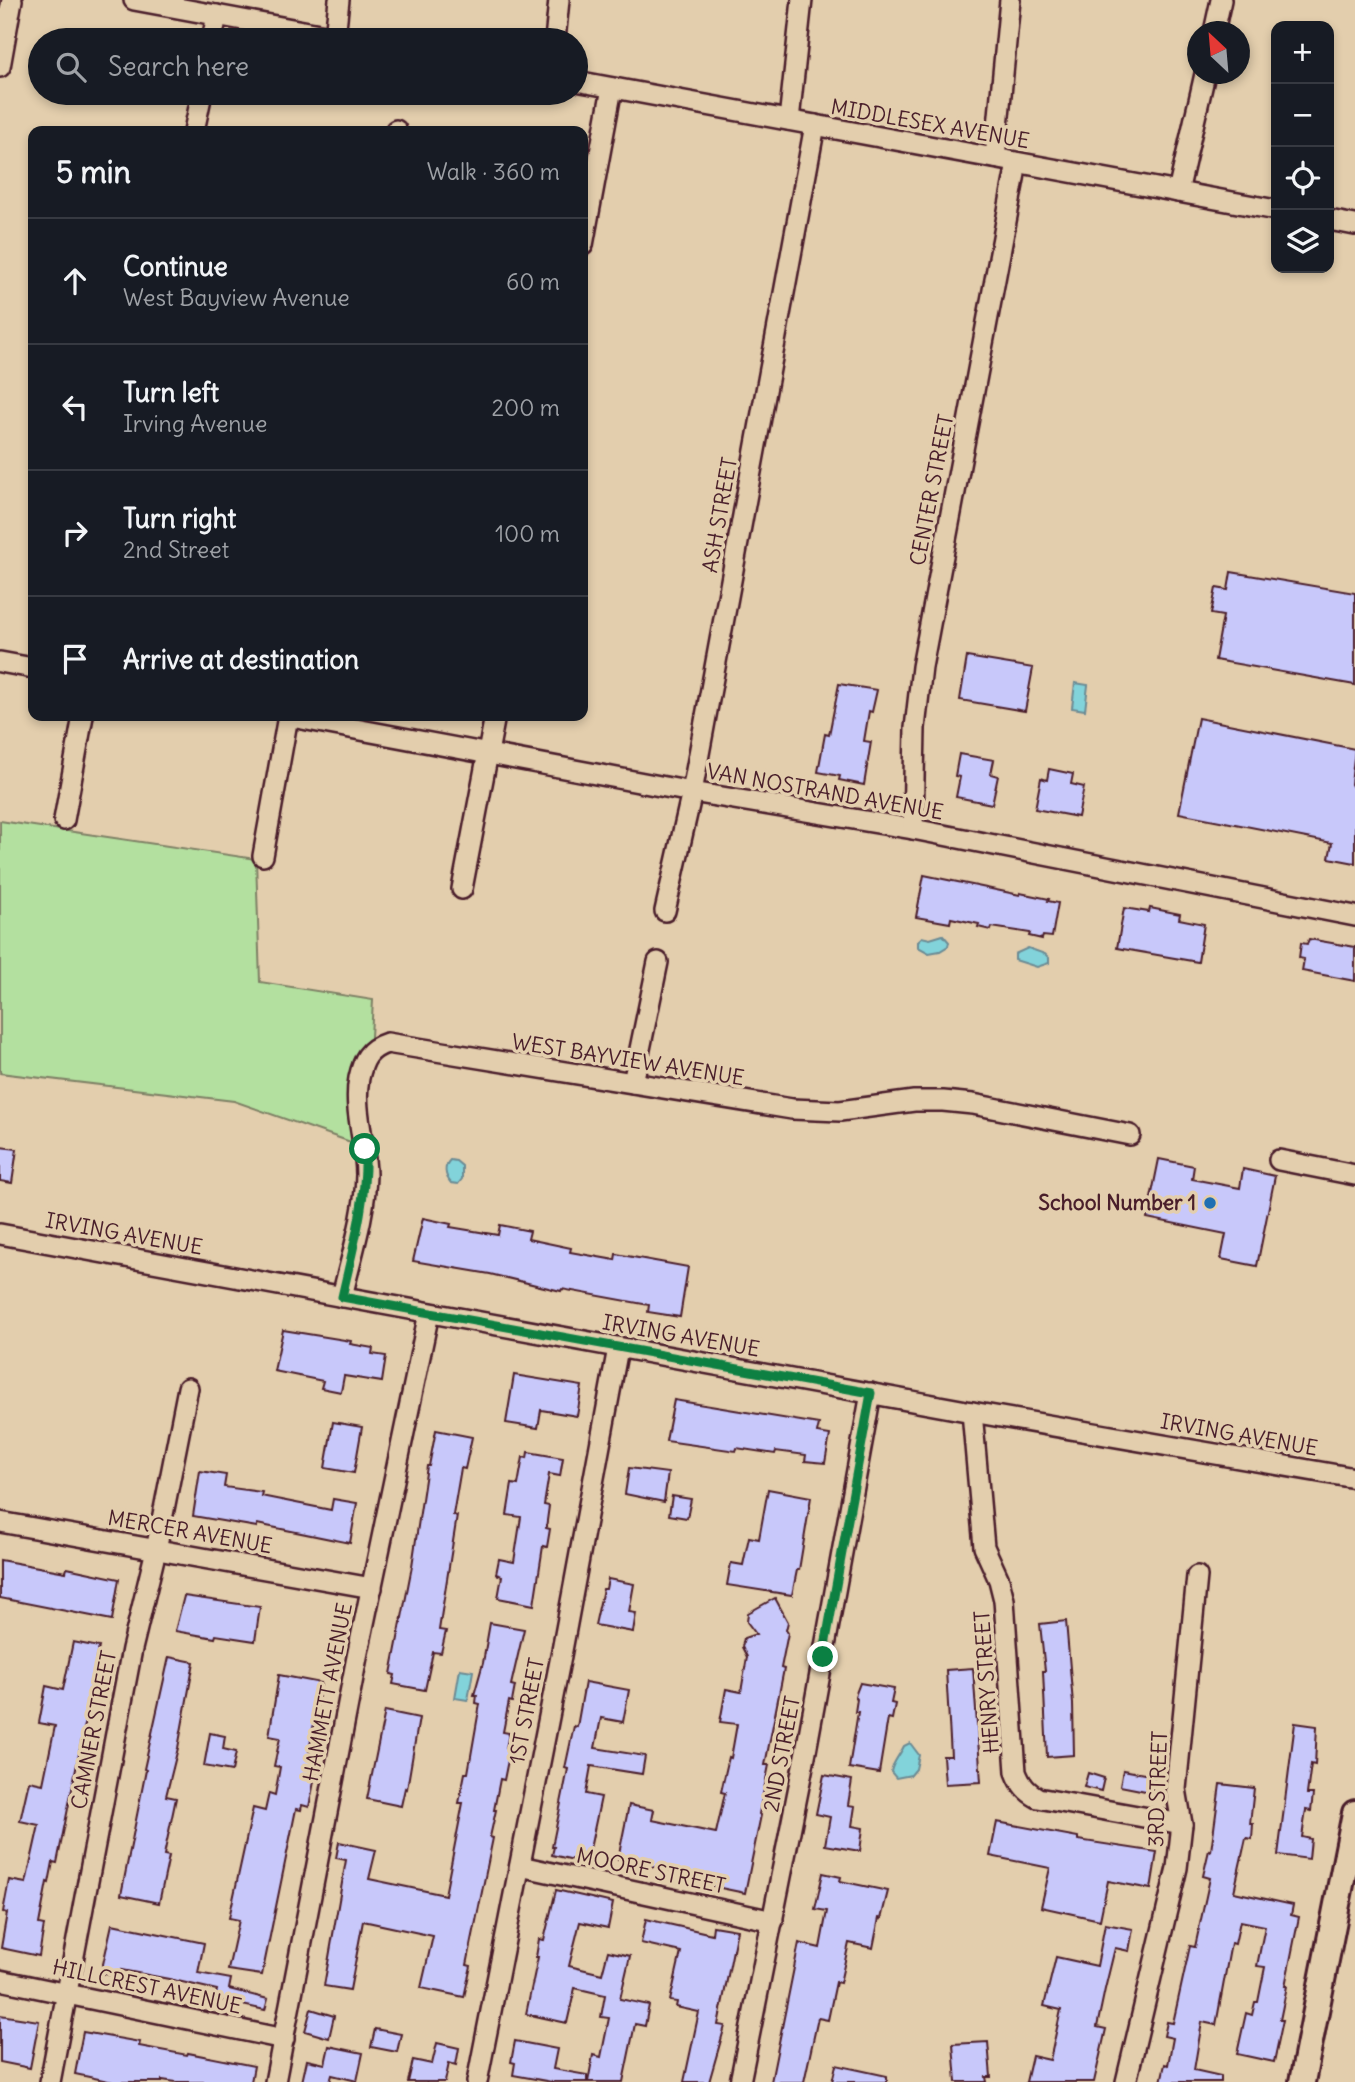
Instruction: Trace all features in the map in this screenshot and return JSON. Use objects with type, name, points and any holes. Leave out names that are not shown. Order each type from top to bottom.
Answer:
[{"type":"main road","points":[[1302,2082],[1355,1814]]},
{"type":"street","points":[[0,67],[12,0]]},
{"type":"street","points":[[134,0],[285,28]]},
{"type":"street","points":[[339,0],[342,28]]},
{"type":"street","points":[[556,28],[559,0]]},
{"type":"street","points":[[789,120],[802,0]]},
{"type":"street","points":[[995,158],[1010,0]]},
{"type":"street","points":[[1216,21],[1221,0]]},
{"type":"street","points":[[214,28],[216,15]]},
{"type":"street","name":"MIDDLESEX AVENUE","points":[[588,83],[1271,209]]},
{"type":"street","points":[[1178,192],[1203,84]]},
{"type":"street","points":[[588,218],[612,88]]},
{"type":"street","points":[[195,126],[199,105]]},
{"type":"street","name":"ASH STREET","points":[[665,911],[692,792],[815,125]]},
{"type":"street","name":"CENTER STREET","points":[[913,829],[915,728],[922,667],[1017,163]]},
{"type":"street","points":[[1334,221],[1355,225]]},
{"type":"street","points":[[0,662],[28,667]]},
{"type":"street","points":[[64,820],[82,721]]},
{"type":"street","points":[[262,856],[287,721]]},
{"type":"street","name":"VAN NOSTRAND AVENUE","points":[[314,721],[692,792],[913,829],[1355,916]]},
{"type":"street","points":[[462,889],[494,721]]},
{"type":"street","points":[[633,1083],[658,962]]},
{"type":"street","name":"WEST BAYVIEW AVENUE","points":[[342,1297],[363,1207],[366,1176],[365,1149],[357,1101],[359,1080],[368,1053],[376,1046],[387,1043],[810,1111],[840,1111],[914,1101],[943,1101],[1130,1135]]},
{"type":"street","points":[[1279,1160],[1355,1175]]},
{"type":"street","name":"IRVING AVENUE","points":[[0,1234],[972,1412],[1355,1478]]},
{"type":"street","name":"HAMMETT AVENUE","points":[[275,2082],[429,1313]]},
{"type":"street","name":"1ST STREET","points":[[477,2082],[561,1656],[618,1348]]},
{"type":"street","name":"CAMNER STREET","points":[[50,2082],[132,1649],[156,1550],[188,1388]]},
{"type":"street","name":"2ND STREET","points":[[740,2082],[773,1921],[871,1393]]},
{"type":"street","name":"HENRY STREET","points":[[972,1412],[984,1546],[999,1580],[1004,1600],[1016,1772],[1021,1785],[1038,1798],[1182,1824]]},
{"type":"street","name":"MERCER AVENUE","points":[[0,1522],[372,1588]]},
{"type":"street","name":"3RD STREET","points":[[1126,2082],[1178,1868],[1182,1824],[1176,1789],[1197,1576]]},
{"type":"street","name":"MOORE STREET","points":[[520,1866],[773,1921]]},
{"type":"street","name":"HILLCREST AVENUE","points":[[0,1980],[284,2039]]},
{"type":"green space","points":[[0,821],[256,859],[260,982],[373,1000],[365,1147],[234,1101],[0,1073]]},
{"type":"water","points":[[1075,683],[1088,685],[1085,710],[1072,708]]},
{"type":"water","points":[[943,935],[949,942],[948,946],[940,951],[929,953],[918,947],[918,941],[922,937],[930,939]]},
{"type":"water","points":[[1028,948],[1045,954],[1049,963],[1037,967],[1015,960],[1015,954]]},
{"type":"water","points":[[450,1160],[462,1166],[462,1179],[458,1184],[451,1183],[446,1174],[446,1166]]},
{"type":"water","points":[[460,1669],[473,1671],[468,1700],[455,1698]]},
{"type":"water","points":[[910,1743],[919,1755],[916,1769],[911,1775],[896,1778],[891,1772],[893,1765],[904,1746]]},
{"type":"building","points":[[1231,572],[1355,593],[1355,685],[1215,660],[1223,616],[1211,614],[1216,588],[1228,590]]},
{"type":"building","points":[[967,657],[1033,668],[1025,711],[960,700]]},
{"type":"building","points":[[839,684],[877,690],[872,712],[869,711],[864,741],[871,742],[864,785],[839,780],[840,776],[818,772],[825,734],[829,735]]},
{"type":"building","points":[[1198,718],[1355,749],[1351,784],[1355,791],[1355,863],[1329,858],[1332,843],[1179,813]]},
{"type":"building","points":[[959,754],[994,760],[991,774],[998,776],[992,804],[956,797],[960,777],[955,776]]},
{"type":"building","points":[[1049,769],[1073,774],[1071,784],[1084,787],[1078,817],[1035,809],[1041,778],[1047,780]]},
{"type":"building","points":[[924,875],[1058,903],[1052,937],[1043,936],[1042,939],[1029,936],[1030,933],[992,927],[991,930],[978,927],[979,924],[951,918],[950,923],[916,917]]},
{"type":"building","points":[[1124,908],[1149,912],[1150,908],[1180,914],[1179,919],[1204,924],[1198,962],[1117,948]]},
{"type":"building","points":[[1309,939],[1355,947],[1355,981],[1302,971],[1304,959],[1299,958],[1301,943],[1307,944]]},
{"type":"building","points":[[0,1147],[17,1149],[12,1183],[0,1181]]},
{"type":"building","name":"School Number 1","points":[[1159,1159],[1194,1166],[1192,1179],[1240,1188],[1243,1169],[1275,1176],[1257,1266],[1221,1259],[1226,1234],[1147,1218]]},
{"type":"building","points":[[423,1218],[451,1224],[450,1227],[498,1235],[500,1225],[530,1231],[528,1239],[571,1248],[570,1252],[615,1260],[616,1254],[688,1267],[680,1317],[648,1312],[649,1305],[562,1289],[561,1291],[490,1274],[413,1261]]},
{"type":"building","points":[[283,1330],[351,1341],[350,1344],[373,1348],[372,1354],[386,1356],[382,1382],[344,1376],[341,1392],[321,1388],[323,1381],[274,1371]]},
{"type":"building","points":[[514,1375],[582,1386],[577,1416],[541,1410],[538,1428],[506,1423]]},
{"type":"building","points":[[674,1400],[819,1424],[817,1433],[830,1435],[825,1463],[805,1461],[806,1455],[776,1451],[775,1454],[737,1448],[736,1451],[666,1441]]},
{"type":"building","points":[[333,1422],[362,1427],[354,1473],[325,1468]]},
{"type":"building","points":[[436,1430],[472,1437],[465,1469],[461,1468],[453,1515],[457,1516],[439,1630],[446,1631],[441,1653],[433,1652],[425,1690],[393,1684],[395,1675],[391,1674],[412,1566],[427,1466]]},
{"type":"building","points":[[528,1452],[563,1458],[560,1476],[549,1474],[544,1505],[549,1506],[546,1528],[550,1529],[547,1547],[543,1546],[534,1605],[498,1598],[502,1576],[496,1574],[499,1559],[514,1562],[521,1517],[507,1515],[512,1484],[518,1485],[523,1457],[527,1458]]},
{"type":"building","points":[[629,1468],[668,1473],[664,1502],[625,1494]]},
{"type":"building","points":[[200,1471],[226,1475],[224,1487],[262,1492],[261,1496],[331,1510],[333,1499],[357,1503],[350,1543],[257,1524],[257,1527],[193,1516]]},
{"type":"building","points":[[768,1489],[811,1497],[799,1570],[792,1595],[727,1585],[731,1563],[743,1565],[749,1537],[759,1539]]},
{"type":"building","points":[[672,1496],[691,1499],[687,1518],[669,1515]]},
{"type":"building","points":[[0,1560],[66,1572],[67,1568],[119,1579],[112,1620],[0,1598]]},
{"type":"building","points":[[608,1579],[634,1584],[629,1612],[636,1613],[633,1632],[595,1625]]},
{"type":"building","points":[[184,1596],[260,1607],[255,1641],[175,1631]]},
{"type":"building","points":[[775,1598],[788,1622],[788,1633],[781,1668],[784,1669],[765,1765],[769,1765],[759,1814],[761,1815],[745,1893],[706,1885],[707,1878],[618,1859],[629,1805],[654,1810],[652,1820],[716,1833],[725,1793],[721,1792],[737,1724],[720,1722],[726,1689],[741,1692],[747,1657],[742,1647],[744,1638],[756,1634],[747,1622],[748,1613]]},
{"type":"building","points":[[1066,1621],[1074,1755],[1047,1757],[1045,1671],[1040,1624]]},
{"type":"building","points":[[490,1623],[524,1629],[511,1685],[515,1686],[512,1702],[509,1701],[503,1732],[509,1733],[506,1749],[510,1750],[504,1780],[500,1779],[494,1810],[490,1837],[493,1838],[467,1965],[471,1966],[464,1997],[421,1988],[433,1936],[363,1921],[350,1990],[324,1986],[346,1860],[336,1858],[339,1842],[376,1850],[369,1879],[445,1895],[463,1803],[459,1803],[465,1773],[468,1773],[480,1704],[476,1703],[477,1695],[474,1695]]},
{"type":"building","points":[[73,1642],[99,1647],[98,1660],[57,1863],[53,1862],[49,1883],[47,1882],[39,1924],[44,1925],[39,1956],[1,1948],[7,1913],[3,1912],[9,1880],[26,1883],[39,1825],[20,1821],[29,1781],[43,1784],[55,1726],[39,1723],[46,1686],[63,1690]]},
{"type":"building","points":[[169,1657],[194,1662],[166,1796],[176,1798],[164,1855],[169,1856],[159,1903],[121,1895],[146,1770],[144,1769]]},
{"type":"building","points":[[973,1668],[981,1782],[945,1784],[943,1756],[951,1756],[946,1670]]},
{"type":"building","points":[[279,1675],[321,1683],[309,1751],[319,1756],[309,1807],[302,1805],[301,1810],[296,1809],[262,1975],[228,1970],[239,1920],[229,1918],[253,1808],[265,1811],[269,1793],[275,1795],[280,1767],[274,1766],[280,1738],[269,1736]]},
{"type":"building","points":[[585,1682],[629,1690],[623,1722],[601,1718],[595,1748],[645,1756],[642,1774],[591,1766],[586,1794],[601,1797],[587,1863],[552,1855],[568,1769],[565,1768],[574,1726],[577,1727]]},
{"type":"building","points":[[860,1683],[894,1689],[891,1703],[895,1704],[892,1719],[888,1718],[879,1773],[849,1768],[858,1712],[855,1712],[855,1696]]},
{"type":"building","points":[[385,1711],[419,1718],[407,1789],[405,1788],[401,1806],[367,1799]]},
{"type":"building","points":[[1295,1723],[1317,1726],[1315,1765],[1311,1764],[1307,1794],[1313,1794],[1311,1811],[1306,1810],[1302,1837],[1311,1839],[1309,1859],[1278,1855]]},
{"type":"building","points":[[210,1733],[225,1736],[223,1749],[236,1752],[232,1771],[204,1766]]},
{"type":"building","points":[[1123,1770],[1155,1776],[1151,1792],[1120,1786]]},
{"type":"building","points":[[1088,1773],[1104,1778],[1101,1791],[1084,1787]]},
{"type":"building","points":[[824,1775],[852,1780],[848,1805],[855,1806],[852,1826],[863,1828],[860,1851],[825,1845],[830,1817],[816,1814]]},
{"type":"building","points":[[1220,1784],[1254,1788],[1250,1824],[1253,1824],[1252,1839],[1246,1838],[1234,1892],[1293,1905],[1291,1915],[1299,1917],[1285,1986],[1280,2020],[1283,2020],[1274,2062],[1237,2054],[1246,2013],[1252,2015],[1255,2002],[1258,2002],[1265,1967],[1257,1966],[1265,1926],[1240,1921],[1235,1944],[1231,1943],[1216,2025],[1202,2022],[1194,2070],[1221,2076],[1221,2082],[1161,2082],[1165,2064],[1168,2065],[1173,2038],[1164,2036],[1167,2022],[1173,2023],[1190,1946],[1195,1947],[1210,1878],[1203,1876],[1209,1850],[1211,1851]]},
{"type":"building","points":[[997,1822],[1078,1837],[1078,1840],[1157,1852],[1151,1889],[1108,1881],[1100,1920],[1041,1907],[1050,1868],[990,1856]]},
{"type":"building","points":[[823,1873],[841,1877],[840,1881],[888,1891],[873,1948],[849,1943],[840,1983],[836,1982],[828,2020],[818,2018],[804,2082],[771,2082],[799,1943],[820,1948],[827,1911],[815,1909]]},
{"type":"building","points":[[556,1890],[613,1903],[608,1928],[580,1922],[569,1966],[602,1974],[608,1951],[630,1956],[620,1999],[649,2005],[645,2026],[635,2024],[623,2082],[588,2082],[593,2055],[601,2057],[609,2018],[601,2017],[605,1995],[575,1988],[567,2023],[526,2014],[539,1939],[544,1940]]},
{"type":"building","points":[[646,1919],[712,1934],[713,1926],[737,1930],[718,2025],[725,2026],[709,2082],[684,2082],[699,2012],[676,2007],[677,2002],[670,2001],[681,1952],[641,1943]]},
{"type":"building","points":[[112,1924],[204,1943],[198,1973],[231,1979],[229,1989],[268,1999],[265,2010],[215,1999],[217,1990],[169,1979],[121,1970],[120,1977],[101,1973]]},
{"type":"building","points":[[1105,1924],[1133,1929],[1129,1951],[1115,1948],[1097,2027],[1106,2029],[1094,2082],[1026,2082],[1032,2056],[1050,2060],[1061,2010],[1044,2006],[1056,1957],[1097,1966]]},
{"type":"building","points":[[311,2009],[334,2016],[329,2038],[305,2031]]},
{"type":"building","points":[[0,2015],[39,2021],[30,2068],[0,2062]]},
{"type":"building","points":[[375,2029],[401,2034],[397,2052],[371,2047]]},
{"type":"building","points":[[83,2032],[140,2042],[139,2046],[254,2066],[251,2082],[113,2082],[75,2074]]},
{"type":"building","points":[[515,2041],[557,2049],[553,2069],[587,2075],[587,2082],[552,2082],[513,2075],[515,2063],[511,2062]]},
{"type":"building","points":[[988,2042],[991,2077],[986,2077],[987,2082],[956,2082],[953,2044]]},
{"type":"building","points":[[437,2043],[459,2048],[456,2065],[449,2063],[445,2082],[408,2082],[413,2060],[432,2064]]},
{"type":"building","points":[[329,2046],[363,2053],[357,2081],[332,2075],[330,2082],[302,2082],[307,2060],[325,2064]]},
{"type":"building","points":[[836,2065],[887,2076],[887,2082],[832,2082]]},
{"type":"place","name":"School Number 1","points":[[1210,1203]]},
{"type":"route","points":[[365,1149],[363,1207],[342,1297],[871,1393],[823,1657]]}]
